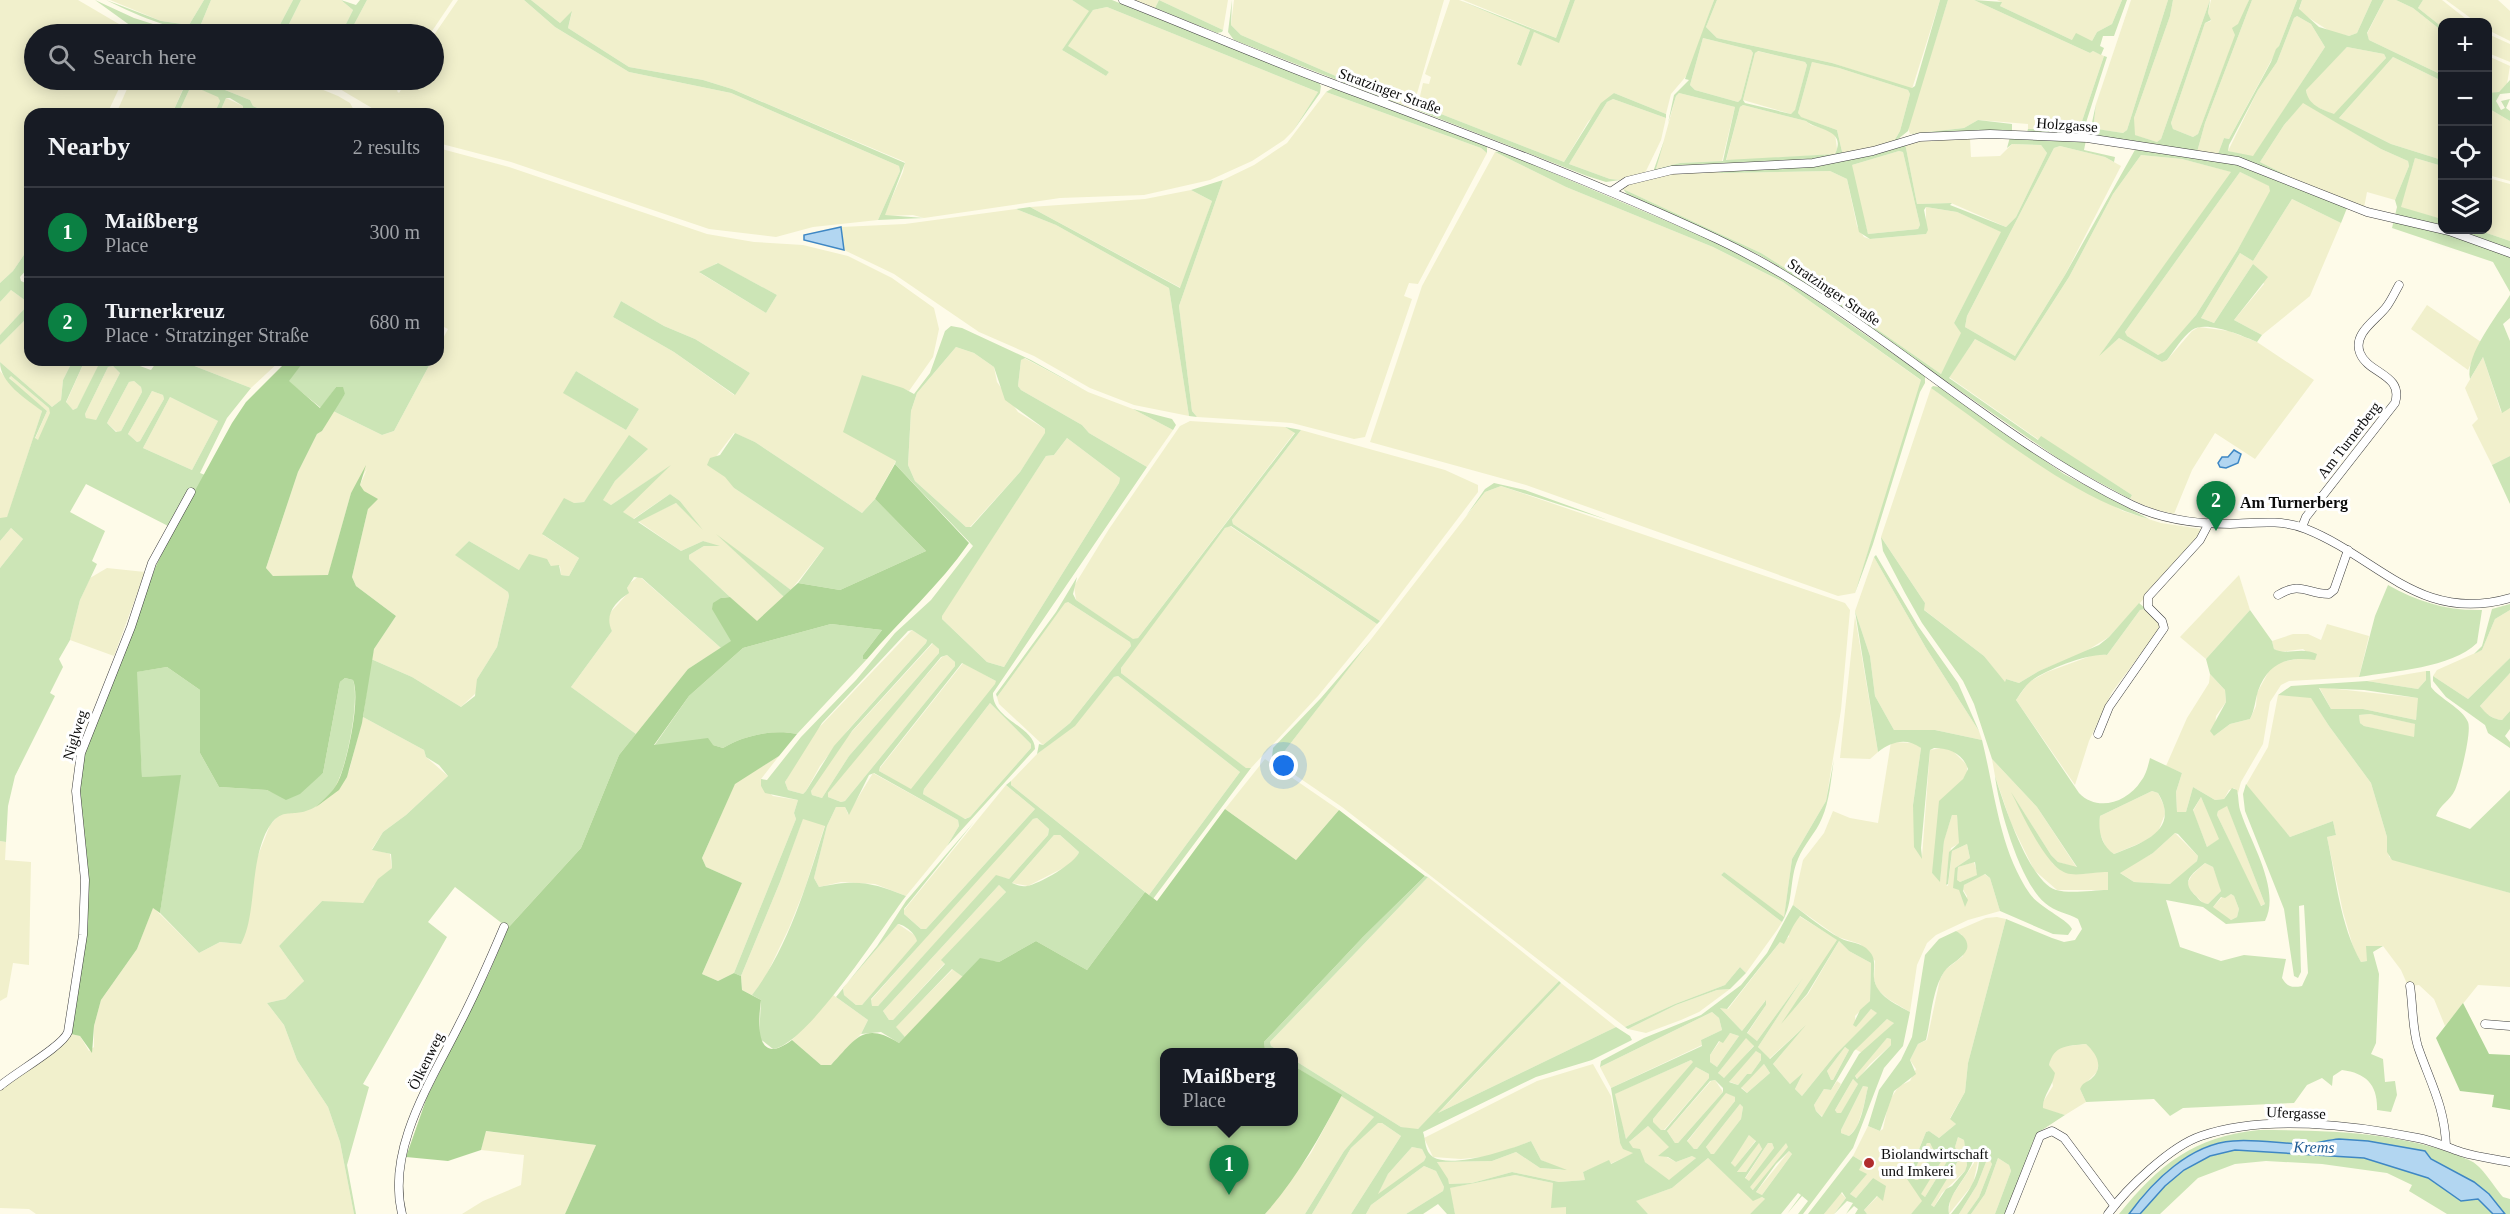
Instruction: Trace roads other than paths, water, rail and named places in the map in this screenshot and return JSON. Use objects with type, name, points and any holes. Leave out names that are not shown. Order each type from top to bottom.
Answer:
[{"type":"street","name":"Stratzinger Straße","points":[[1123,0],[1612,191],[1748,254],[1787,276],[2067,470],[2151,514],[2172,520],[2209,523],[2282,523],[2302,527],[2348,550],[2391,580],[2432,598],[2467,605],[2510,598]]},
{"type":"street","name":"Holzgasse","points":[[1612,191],[1627,181],[1672,170],[1813,163],[1863,154],[1920,137],[2000,134],[2087,138],[2231,159],[2361,210],[2449,231],[2510,253]]},
{"type":"street","name":"Am Turnerberg","points":[[2302,527],[2307,517],[2395,403],[2397,396],[2394,384],[2363,358],[2358,350],[2364,331],[2386,308],[2399,285]]},
{"type":"street","name":"Niglweg","points":[[0,1086],[65,1039],[83,936],[85,880],[76,791],[81,753],[131,627],[152,563],[191,492]]},
{"type":"street","points":[[2098,735],[2109,707],[2164,628],[2162,621],[2148,607],[2148,597],[2200,540],[2209,523]]},
{"type":"street","points":[[2278,595],[2290,588],[2307,588],[2319,594],[2329,594],[2334,590],[2348,550]]},
{"type":"street","name":"Ölkenweg","points":[[402,1214],[400,1185],[403,1148],[424,1095],[485,972],[504,927]]},
{"type":"street","points":[[2410,986],[2418,1045],[2432,1077],[2443,1114],[2446,1146]]},
{"type":"street","points":[[2485,1024],[2510,1026]]},
{"type":"street","name":"Ufergasse","points":[[2108,1214],[2173,1151],[2201,1136],[2240,1127],[2292,1125],[2368,1131],[2416,1138],[2475,1156],[2510,1162]]},
{"type":"street","points":[[2009,1214],[2040,1136],[2052,1131],[2064,1138],[2115,1205]]},
{"type":"water","points":[[841,227],[844,250],[804,240],[804,235]]},
{"type":"water","points":[[2234,450],[2241,454],[2238,463],[2226,468],[2220,467],[2218,463],[2222,457],[2228,457]]},
{"type":"water","name":"Krems","points":[[2339,1139],[2368,1141],[2425,1151],[2431,1159],[2474,1182],[2489,1194],[2505,1214],[2493,1214],[2478,1199],[2461,1201],[2428,1178],[2364,1158],[2235,1150],[2210,1156],[2184,1170],[2165,1186],[2140,1214],[2129,1214],[2161,1177],[2202,1149],[2233,1141],[2307,1144]]},
{"type":"place","name":"Turnerkreuz","points":[[2216,531]]},
{"type":"place","name":"Biolandwirtschaft und Imkerei","points":[[1869,1163]]},
{"type":"place","name":"Maißberg","points":[[1229,1195]]},
{"type":"district","name":"Am Turnerberg","points":[[2294,502]]}]
